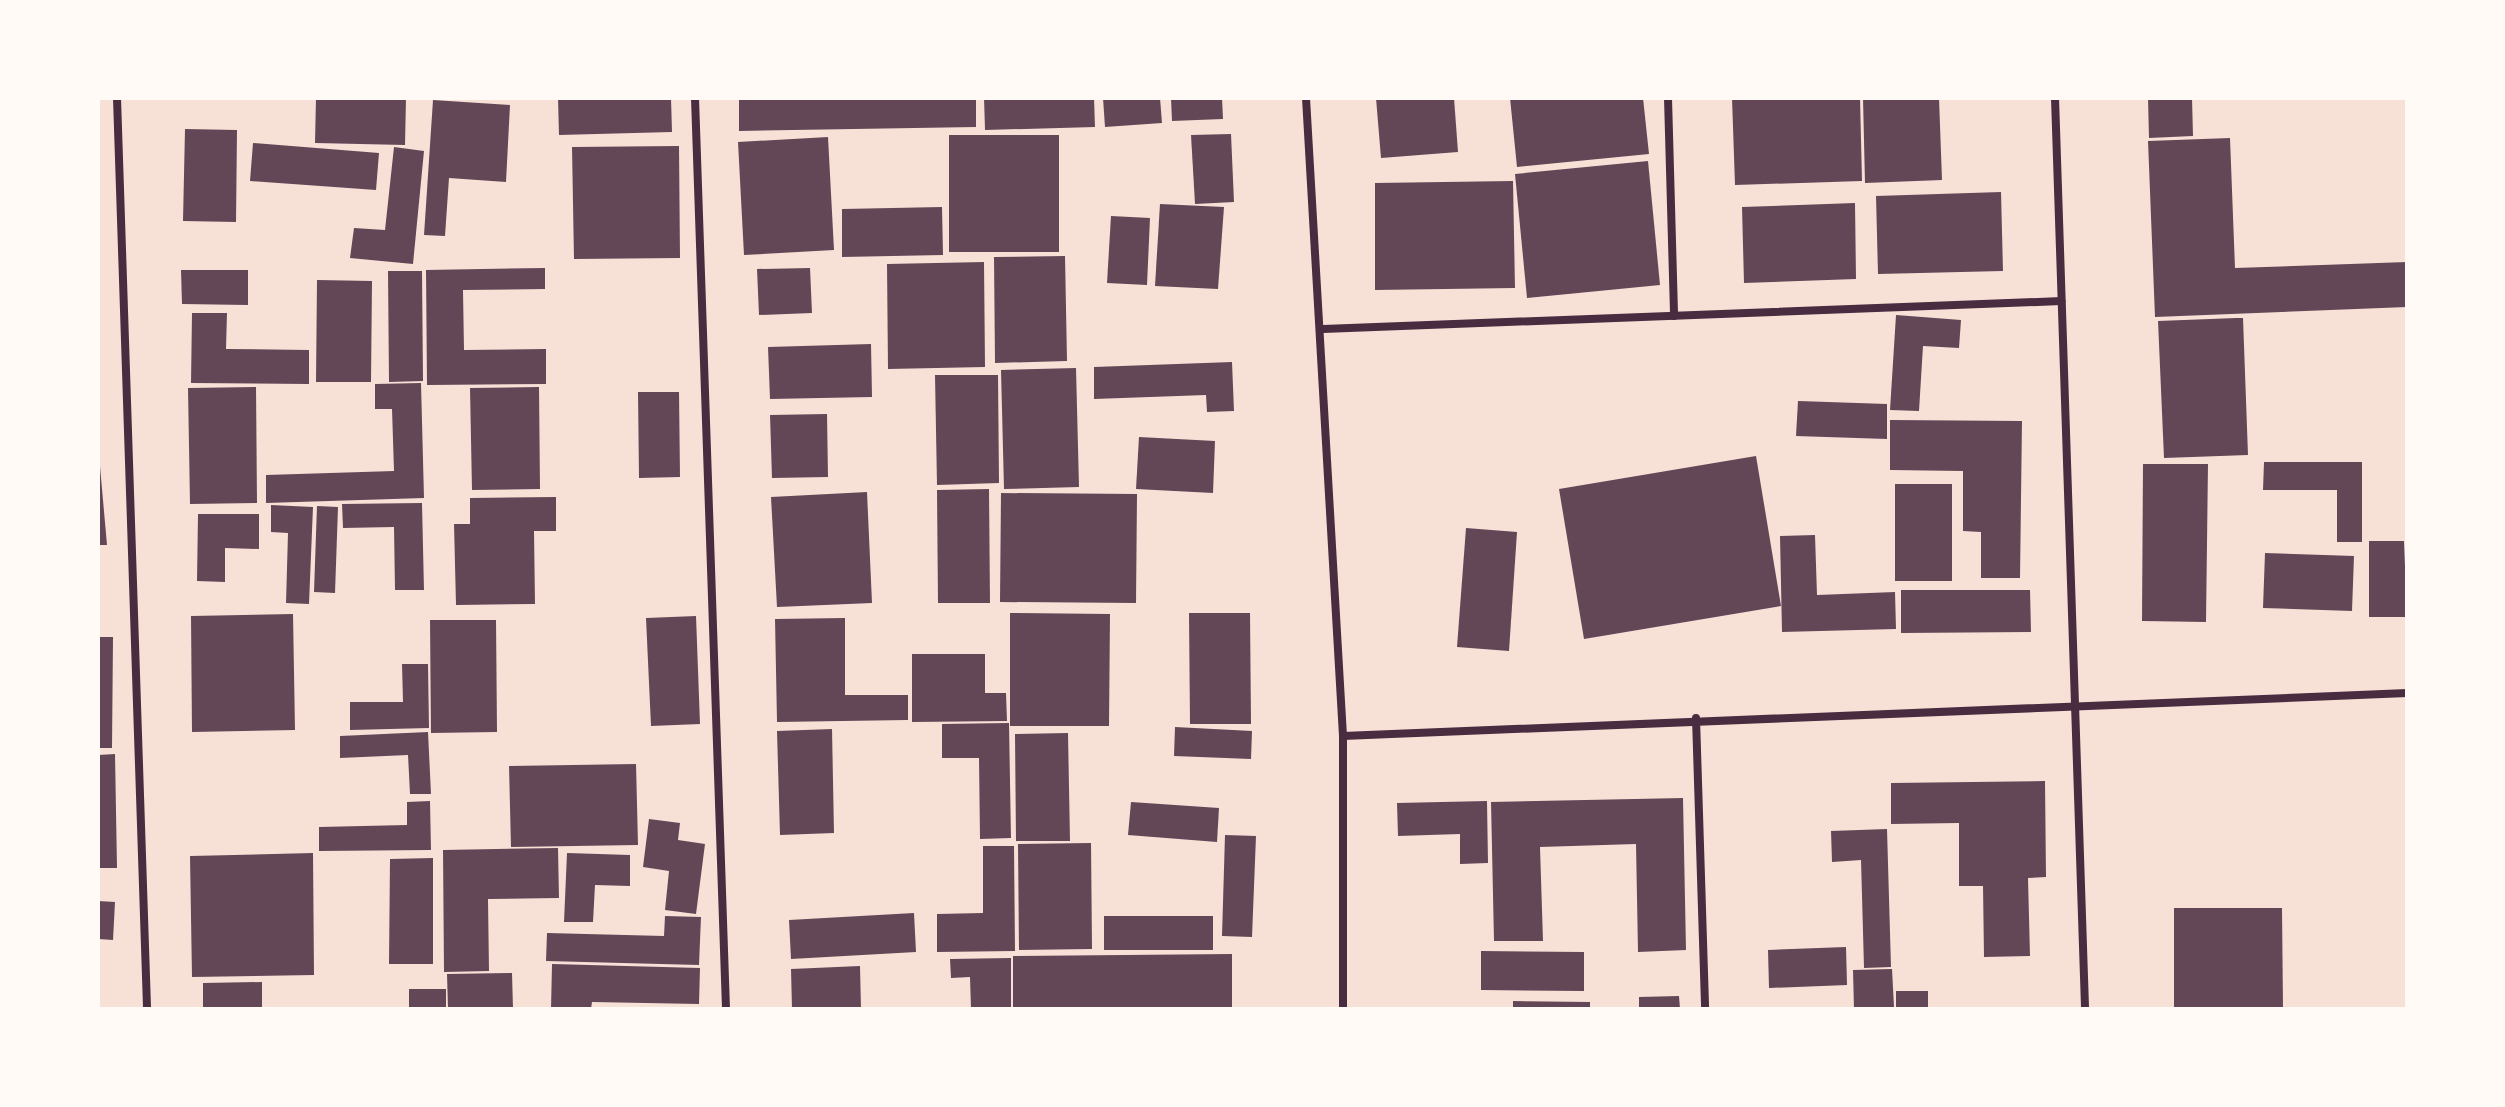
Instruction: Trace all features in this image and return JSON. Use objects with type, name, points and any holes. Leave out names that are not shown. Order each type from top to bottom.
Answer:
[{"type":"street","points":[[117,98],[147,1009]]},
{"type":"street","points":[[695,98],[726,1009]]},
{"type":"street","points":[[1306,98],[1323,329],[1343,736],[1343,1009]]},
{"type":"street","points":[[1668,98],[1674,316]]},
{"type":"street","points":[[2055,98],[2071,705],[2085,1009]]},
{"type":"street","points":[[1323,329],[2061,301]]},
{"type":"street","points":[[1343,736],[1696,718],[2407,693]]},
{"type":"street","points":[[1696,718],[1705,1009]]},
{"type":"building","points":[[316,98],[406,98],[405,145],[315,143]]},
{"type":"building","points":[[558,98],[671,98],[672,132],[559,135]]},
{"type":"building","points":[[739,98],[976,98],[976,127],[739,131]]},
{"type":"building","points":[[984,98],[1094,98],[1095,127],[985,130]]},
{"type":"building","points":[[1103,98],[1160,98],[1162,123],[1105,127]]},
{"type":"building","points":[[1171,98],[1222,98],[1223,119],[1172,121]]},
{"type":"building","points":[[1376,98],[1454,98],[1458,152],[1381,158]]},
{"type":"building","points":[[1510,98],[1643,98],[1649,154],[1517,167]]},
{"type":"building","points":[[1732,98],[1860,98],[1862,181],[1735,185]]},
{"type":"building","points":[[1863,98],[1939,98],[1942,180],[1865,183]]},
{"type":"building","points":[[2148,98],[2192,98],[2193,136],[2149,138]]},
{"type":"building","points":[[433,100],[510,105],[506,182],[449,178],[445,236],[424,235]]},
{"type":"building","points":[[185,129],[237,130],[236,222],[183,221]]},
{"type":"building","points":[[1231,134],[1234,202],[1195,204],[1191,135]]},
{"type":"building","points":[[949,135],[1059,135],[1059,252],[949,252]]},
{"type":"building","points":[[828,137],[834,250],[744,255],[738,142]]},
{"type":"building","points":[[2230,138],[2235,268],[2407,262],[2407,307],[2155,317],[2148,141]]},
{"type":"building","points":[[253,143],[379,153],[376,190],[250,181]]},
{"type":"building","points":[[679,146],[680,258],[574,259],[572,147]]},
{"type":"building","points":[[394,147],[424,151],[413,264],[350,258],[354,228],[385,230]]},
{"type":"building","points":[[1648,161],[1660,285],[1527,298],[1515,174]]},
{"type":"building","points":[[1513,181],[1515,288],[1375,290],[1375,183]]},
{"type":"building","points":[[2001,192],[2003,271],[1878,274],[1876,196]]},
{"type":"building","points":[[1855,203],[1856,279],[1744,283],[1742,207]]},
{"type":"building","points":[[1160,204],[1224,207],[1218,289],[1155,286]]},
{"type":"building","points":[[942,207],[943,255],[842,257],[842,209]]},
{"type":"building","points":[[1111,216],[1150,218],[1147,285],[1107,283]]},
{"type":"building","points":[[1065,256],[1067,361],[995,363],[994,257]]},
{"type":"building","points":[[984,262],[985,367],[888,369],[887,264]]},
{"type":"building","points":[[545,268],[545,289],[463,290],[464,350],[546,349],[546,384],[427,385],[426,270]]},
{"type":"building","points":[[810,268],[812,313],[759,315],[757,269]]},
{"type":"building","points":[[181,270],[248,270],[248,305],[182,304]]},
{"type":"building","points":[[388,271],[422,271],[423,381],[389,382]]},
{"type":"building","points":[[317,280],[372,281],[371,382],[316,382]]},
{"type":"building","points":[[192,313],[227,313],[226,349],[309,350],[309,384],[191,383]]},
{"type":"building","points":[[1896,315],[1961,320],[1959,348],[1923,346],[1919,411],[1890,410]]},
{"type":"building","points":[[2243,318],[2248,455],[2164,458],[2158,321]]},
{"type":"building","points":[[871,344],[872,397],[770,399],[768,347]]},
{"type":"building","points":[[1232,362],[1234,411],[1207,412],[1206,395],[1094,399],[1094,367]]},
{"type":"building","points":[[1076,368],[1079,487],[1004,489],[1001,370]]},
{"type":"building","points":[[935,375],[998,375],[999,483],[937,485]]},
{"type":"building","points":[[421,383],[424,498],[266,503],[266,475],[394,471],[392,409],[375,409],[375,384]]},
{"type":"building","points":[[256,387],[257,503],[190,504],[188,388]]},
{"type":"building","points":[[539,387],[540,489],[472,490],[470,388]]},
{"type":"building","points":[[638,392],[679,392],[680,477],[639,478]]},
{"type":"building","points":[[1798,401],[1887,404],[1887,439],[1796,436]]},
{"type":"building","points":[[827,414],[828,477],[772,478],[770,415]]},
{"type":"building","points":[[1890,420],[2022,421],[2020,578],[1981,578],[1981,532],[1963,531],[1963,471],[1890,470]]},
{"type":"building","points":[[1139,437],[1215,441],[1213,493],[1136,489]]},
{"type":"building","points":[[98,444],[107,545],[98,545]]},
{"type":"building","points":[[1756,456],[1781,606],[1584,639],[1559,489]]},
{"type":"building","points":[[2264,462],[2362,462],[2362,542],[2337,542],[2337,490],[2263,490]]},
{"type":"building","points":[[2143,464],[2208,464],[2206,622],[2142,621]]},
{"type":"building","points":[[1895,484],[1952,484],[1952,581],[1895,581]]},
{"type":"building","points":[[989,489],[990,603],[938,603],[937,490]]},
{"type":"building","points":[[867,492],[872,603],[777,607],[771,497]]},
{"type":"building","points":[[1001,493],[1137,494],[1136,603],[1000,602]]},
{"type":"building","points":[[556,497],[556,531],[534,531],[535,604],[456,605],[454,524],[470,524],[470,498]]},
{"type":"building","points":[[422,503],[424,590],[395,590],[394,527],[343,528],[342,504]]},
{"type":"building","points":[[271,505],[313,507],[309,604],[286,603],[288,533],[271,532]]},
{"type":"building","points":[[317,506],[338,507],[335,593],[314,592]]},
{"type":"building","points":[[198,514],[259,514],[259,549],[225,548],[225,582],[197,581]]},
{"type":"building","points":[[1466,528],[1517,532],[1509,651],[1457,647]]},
{"type":"building","points":[[1815,535],[1817,595],[1895,592],[1896,629],[1782,632],[1780,536]]},
{"type":"building","points":[[2369,541],[2404,541],[2407,617],[2369,617]]},
{"type":"building","points":[[2265,553],[2354,556],[2352,611],[2263,608]]},
{"type":"building","points":[[1901,590],[2030,590],[2031,632],[1901,633]]},
{"type":"building","points":[[1010,613],[1110,614],[1109,726],[1010,726]]},
{"type":"building","points":[[1189,613],[1250,613],[1251,724],[1190,724]]},
{"type":"building","points":[[293,614],[295,730],[192,732],[191,616]]},
{"type":"building","points":[[696,616],[700,724],[651,726],[646,618]]},
{"type":"building","points":[[845,618],[845,695],[908,695],[908,720],[777,722],[775,619]]},
{"type":"building","points":[[430,620],[496,620],[497,732],[431,733]]},
{"type":"building","points":[[98,637],[113,637],[112,748],[98,748]]},
{"type":"building","points":[[912,654],[985,654],[985,693],[1006,693],[1007,721],[912,722]]},
{"type":"building","points":[[402,664],[428,664],[429,728],[350,730],[350,702],[403,702]]},
{"type":"building","points":[[1009,723],[1011,838],[980,839],[979,758],[942,758],[942,724]]},
{"type":"building","points":[[1175,727],[1252,731],[1251,759],[1174,756]]},
{"type":"building","points":[[832,729],[834,833],[780,835],[777,731]]},
{"type":"building","points":[[428,732],[431,794],[410,794],[408,755],[340,758],[340,736]]},
{"type":"building","points":[[1068,733],[1070,841],[1016,841],[1015,734]]},
{"type":"building","points":[[115,754],[117,868],[98,868],[98,755]]},
{"type":"building","points":[[636,764],[638,845],[511,847],[509,766]]},
{"type":"building","points":[[2045,781],[2046,877],[2028,878],[2030,956],[1984,957],[1983,886],[1959,886],[1959,823],[1891,824],[1891,783]]},
{"type":"building","points":[[1683,798],[1686,950],[1638,952],[1636,844],[1540,847],[1543,941],[1494,941],[1491,802]]},
{"type":"building","points":[[430,801],[431,850],[319,851],[319,827],[407,825],[407,802]]},
{"type":"building","points":[[1487,801],[1488,863],[1460,864],[1460,834],[1398,836],[1397,803]]},
{"type":"building","points":[[1131,802],[1219,808],[1217,842],[1128,835]]},
{"type":"building","points":[[649,819],[680,823],[678,840],[705,844],[696,914],[665,910],[669,871],[643,867]]},
{"type":"building","points":[[1887,829],[1891,967],[1864,968],[1861,860],[1832,862],[1831,831]]},
{"type":"building","points":[[1225,835],[1256,836],[1252,937],[1222,936]]},
{"type":"building","points":[[1091,843],[1092,949],[1019,950],[1018,844]]},
{"type":"building","points":[[983,846],[1014,846],[1015,951],[937,952],[937,914],[983,913]]},
{"type":"building","points":[[558,848],[559,898],[488,899],[489,971],[444,972],[443,850]]},
{"type":"building","points":[[313,853],[314,975],[192,977],[190,856]]},
{"type":"building","points":[[567,853],[630,855],[630,886],[595,885],[593,922],[564,922]]},
{"type":"building","points":[[433,858],[433,964],[389,964],[390,859]]},
{"type":"building","points":[[98,901],[115,902],[113,940],[98,939]]},
{"type":"building","points":[[2174,908],[2282,908],[2283,1009],[2174,1009]]},
{"type":"building","points":[[914,913],[916,952],[791,959],[789,920]]},
{"type":"building","points":[[665,916],[701,917],[699,965],[546,961],[547,933],[664,936]]},
{"type":"building","points":[[1104,916],[1213,916],[1213,950],[1104,950]]},
{"type":"building","points":[[1846,947],[1847,985],[1769,988],[1768,950]]},
{"type":"building","points":[[1481,951],[1584,952],[1584,991],[1481,990]]},
{"type":"building","points":[[1232,954],[1232,1009],[1013,1009],[1013,956]]},
{"type":"building","points":[[1011,958],[1011,1009],[971,1009],[970,977],[951,978],[950,959]]},
{"type":"building","points":[[552,964],[700,968],[699,1004],[592,1002],[591,1009],[551,1009]]},
{"type":"building","points":[[860,966],[861,1009],[792,1009],[791,969]]},
{"type":"building","points":[[1892,969],[1894,1007],[1854,1009],[1853,970]]},
{"type":"building","points":[[512,973],[513,1009],[448,1009],[447,974]]},
{"type":"building","points":[[262,982],[262,1009],[203,1009],[203,983]]},
{"type":"building","points":[[409,989],[446,989],[446,1009],[409,1009]]},
{"type":"building","points":[[1896,991],[1928,991],[1928,1009],[1896,1009]]},
{"type":"building","points":[[1679,996],[1680,1009],[1639,1009],[1639,997]]},
{"type":"building","points":[[1513,1001],[1590,1002],[1590,1009],[1513,1009]]}]
